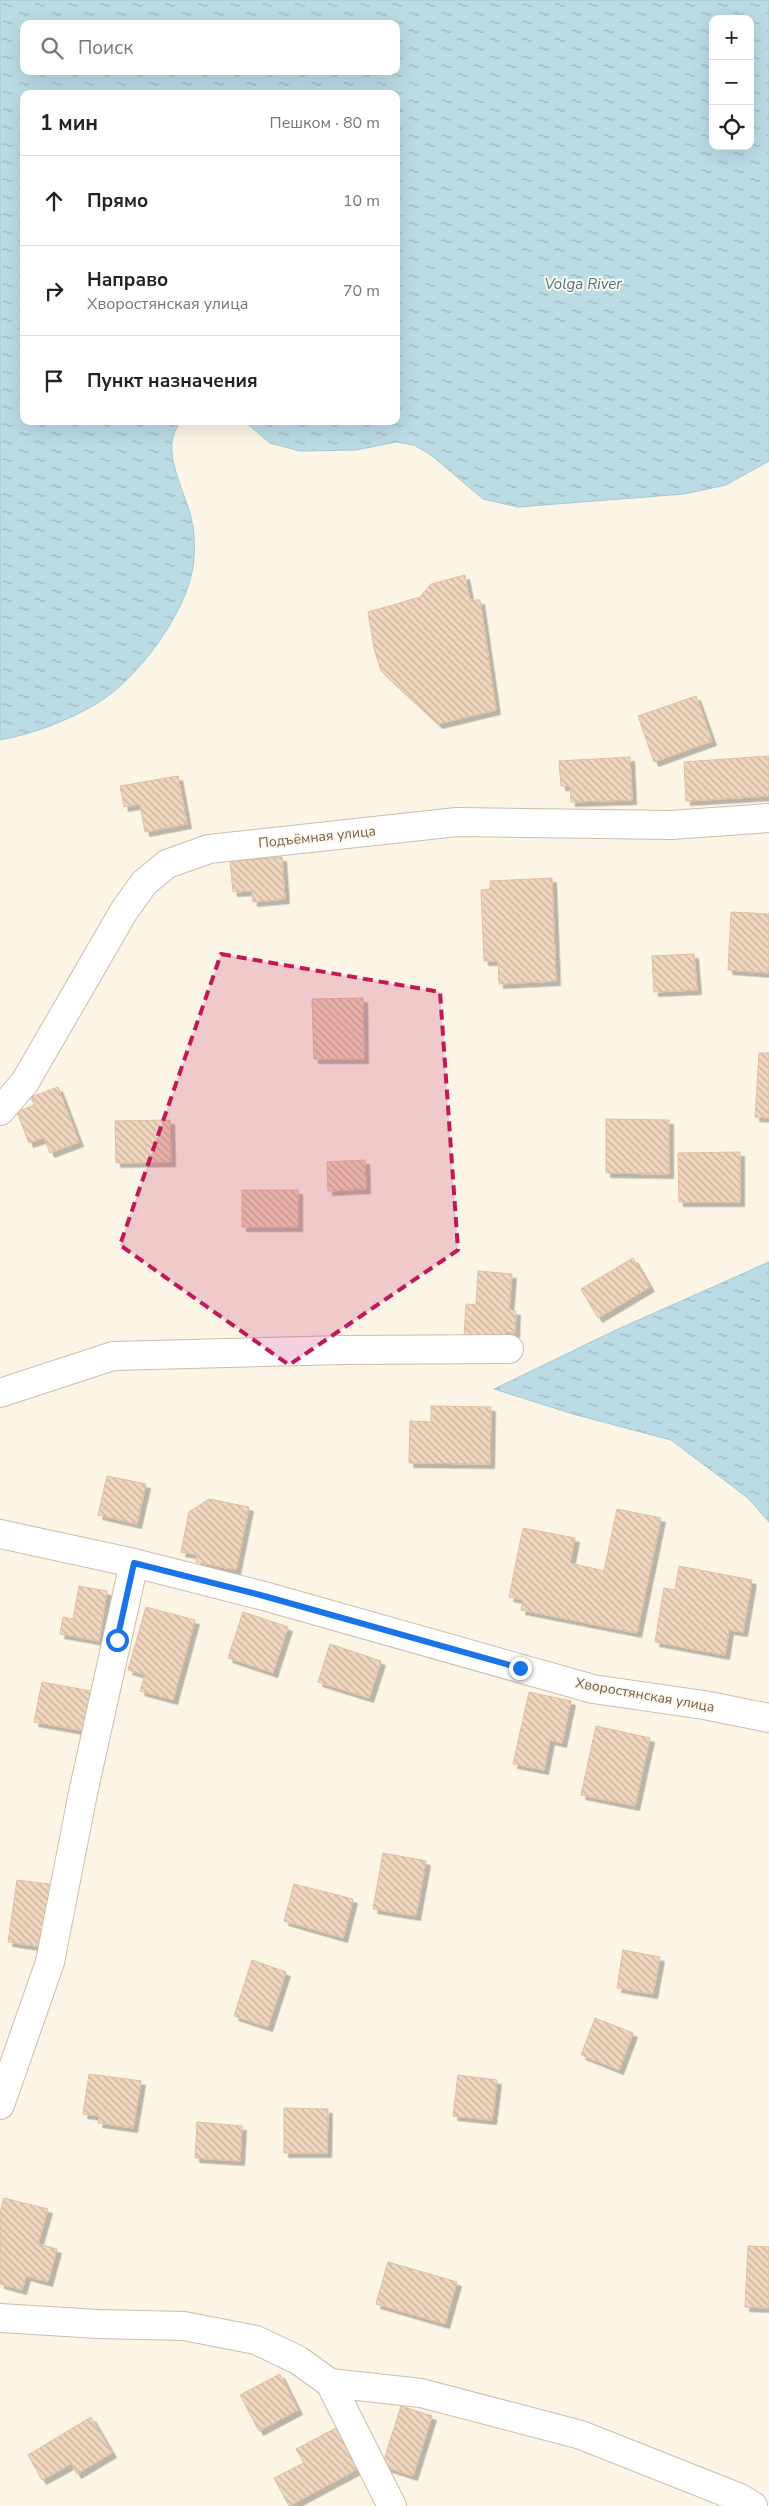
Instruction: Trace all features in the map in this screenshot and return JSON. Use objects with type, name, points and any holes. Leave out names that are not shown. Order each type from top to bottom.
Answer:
[{"type":"street","name":"Подъёмная улица","points":[[0,1111],[25,1082],[124,911],[144,883],[168,864],[209,849],[457,822],[671,826],[769,818]]},
{"type":"street","points":[[0,1393],[113,1356],[343,1350],[509,1349]]},
{"type":"street","name":"Хворостянская улица","points":[[0,1534],[134,1563],[264,1596],[593,1689],[704,1705],[769,1718]]},
{"type":"street","points":[[0,2105],[50,1962],[83,1793],[134,1563]]},
{"type":"street","points":[[0,2318],[98,2324],[184,2326],[256,2340],[298,2360],[330,2383],[392,2506]]},
{"type":"street","points":[[330,2383],[421,2392],[581,2435],[740,2498],[753,2506]]},
{"type":"highlighted area","points":[[221,954],[440,992],[458,1250],[289,1365],[120,1245]]},
{"type":"water","name":"Volga River","points":[[0,0],[769,0],[769,461],[726,485],[684,494],[518,507],[483,499],[431,455],[414,445],[396,442],[356,450],[300,451],[270,443],[249,425],[400,425],[400,90],[20,90],[20,425],[179,425],[175,431],[172,443],[172,456],[194,532],[193,567],[181,605],[170,625],[142,663],[127,680],[96,704],[73,716],[37,730],[0,740]]},
{"type":"water","points":[[769,1262],[769,1522],[748,1498],[671,1440],[573,1414],[494,1389],[616,1330]]},
{"type":"building","points":[[465,575],[470,600],[480,600],[496,710],[438,724],[381,671],[374,648],[368,612],[420,597],[431,584]]},
{"type":"building","points":[[696,696],[712,741],[654,762],[638,716]]},
{"type":"building","points":[[769,756],[769,796],[686,801],[684,762]]},
{"type":"building","points":[[630,757],[632,800],[571,802],[570,786],[561,786],[559,761]]},
{"type":"building","points":[[178,776],[187,824],[145,832],[140,804],[124,807],[120,786]]},
{"type":"building","points":[[282,857],[285,899],[253,902],[252,891],[233,892],[230,861]]},
{"type":"building","points":[[552,878],[556,981],[499,984],[498,961],[484,961],[481,890],[490,889],[490,881]]},
{"type":"building","points":[[731,912],[769,914],[769,973],[728,970]]},
{"type":"building","points":[[694,954],[697,990],[654,992],[652,956]]},
{"type":"building","points":[[363,998],[364,1059],[314,1059],[312,999]]},
{"type":"building","points":[[759,1053],[769,1053],[769,1118],[755,1117]]},
{"type":"building","points":[[58,1087],[79,1142],[50,1153],[44,1138],[29,1143],[17,1112],[34,1105],[31,1097]]},
{"type":"building","points":[[606,1119],[669,1120],[669,1174],[606,1173]]},
{"type":"building","points":[[170,1120],[171,1162],[116,1163],[115,1121]]},
{"type":"building","points":[[740,1152],[740,1202],[679,1202],[678,1153]]},
{"type":"building","points":[[365,1160],[366,1189],[328,1191],[327,1162]]},
{"type":"building","points":[[242,1190],[298,1190],[298,1227],[242,1227]]},
{"type":"building","points":[[633,1258],[650,1287],[598,1318],[581,1289]]},
{"type":"building","points":[[478,1271],[512,1274],[509,1310],[516,1311],[515,1333],[505,1332],[504,1340],[464,1337],[466,1304],[476,1305]]},
{"type":"building","points":[[431,1406],[491,1407],[490,1464],[409,1463],[410,1421],[431,1422]]},
{"type":"building","points":[[107,1476],[146,1484],[137,1524],[98,1515]]},
{"type":"building","points":[[209,1499],[249,1507],[236,1570],[196,1562],[197,1555],[181,1552],[189,1512]]},
{"type":"building","points":[[617,1509],[661,1518],[637,1633],[521,1610],[523,1600],[509,1597],[523,1528],[575,1538],[570,1563],[604,1571]]},
{"type":"building","points":[[679,1566],[752,1580],[743,1632],[729,1630],[725,1655],[655,1642],[664,1588],[675,1590]]},
{"type":"building","points":[[79,1586],[107,1591],[99,1641],[60,1634],[63,1617],[73,1619]]},
{"type":"building","points":[[146,1607],[195,1620],[173,1700],[140,1691],[145,1675],[128,1670]]},
{"type":"building","points":[[243,1612],[288,1627],[273,1673],[228,1658]]},
{"type":"building","points":[[330,1644],[381,1661],[369,1698],[318,1682]]},
{"type":"building","points":[[42,1682],[91,1691],[84,1731],[34,1722]]},
{"type":"building","points":[[529,1692],[571,1701],[562,1743],[550,1740],[544,1770],[513,1764]]},
{"type":"building","points":[[596,1726],[650,1738],[635,1806],[581,1795]]},
{"type":"building","points":[[383,1853],[426,1861],[416,1916],[373,1909]]},
{"type":"building","points":[[17,1880],[56,1885],[42,1947],[8,1942]]},
{"type":"building","points":[[294,1884],[353,1899],[343,1938],[284,1921]]},
{"type":"building","points":[[623,1950],[660,1957],[653,1994],[617,1988]]},
{"type":"building","points":[[252,1960],[286,1972],[268,2027],[234,2016]]},
{"type":"building","points":[[595,2018],[633,2033],[619,2070],[581,2055]]},
{"type":"building","points":[[89,2074],[141,2081],[133,2128],[98,2123],[99,2116],[83,2114]]},
{"type":"building","points":[[458,2075],[497,2080],[492,2120],[453,2116]]},
{"type":"building","points":[[284,2108],[328,2109],[327,2153],[284,2153]]},
{"type":"building","points":[[197,2122],[242,2126],[240,2161],[195,2158]]},
{"type":"building","points":[[4,2198],[48,2209],[38,2244],[57,2249],[48,2282],[26,2276],[22,2290],[0,2284],[0,2212]]},
{"type":"building","points":[[748,2246],[769,2247],[769,2308],[745,2307]]},
{"type":"building","points":[[388,2262],[457,2282],[445,2324],[376,2304]]},
{"type":"building","points":[[280,2374],[298,2410],[259,2431],[240,2395]]},
{"type":"building","points":[[401,2406],[432,2416],[413,2476],[382,2466]]},
{"type":"building","points":[[91,2417],[112,2453],[77,2474],[71,2464],[42,2480],[28,2455]]},
{"type":"building","points":[[338,2427],[360,2468],[289,2506],[274,2478],[304,2463],[296,2449]]},
{"type":"route","points":[[117,1640],[134,1563],[264,1596],[520,1668]]}]
